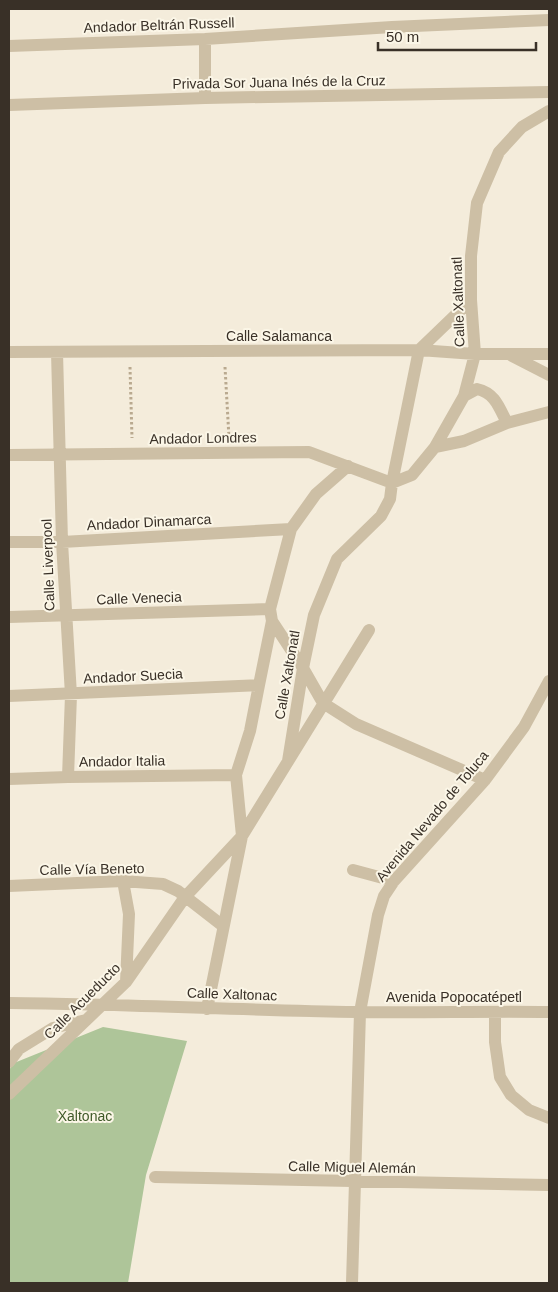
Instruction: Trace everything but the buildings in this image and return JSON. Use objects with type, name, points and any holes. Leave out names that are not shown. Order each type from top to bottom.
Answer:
[{"type":"street","name":"Andador Beltrán Russell","points":[[9,46],[205,39],[392,27],[549,20]]},
{"type":"street","points":[[205,39],[205,98]]},
{"type":"street","name":"Privada Sor Juana Inés de la Cruz","points":[[9,105],[205,98],[549,92]]},
{"type":"street","name":"Calle Xaltonatl","points":[[288,761],[303,668],[314,615],[337,559],[381,516],[390,499],[392,483],[412,475],[435,447],[464,396],[475,354],[471,300],[471,256],[477,203],[499,152],[522,127],[549,111]]},
{"type":"street","points":[[392,483],[419,350],[471,300]]},
{"type":"street","name":"Calle Salamanca","points":[[9,352],[419,350],[475,354],[549,354]]},
{"type":"street","name":"Calle Liverpool","points":[[57,352],[65,616],[71,695],[68,776]]},
{"type":"street","points":[[510,354],[549,375]]},
{"type":"street","points":[[464,396],[477,389],[487,392],[493,398],[507,423]]},
{"type":"street","points":[[435,447],[464,441],[507,423],[549,412]]},
{"type":"street","name":"Andador Londres","points":[[9,456],[309,452],[392,483]]},
{"type":"street","name":"Calle Xaltonatl","points":[[207,1009],[242,836],[236,775],[250,731],[271,615],[291,530],[316,494],[348,466]]},
{"type":"street","name":"Andador Dinamarca","points":[[9,542],[62,542],[291,530]]},
{"type":"street","points":[[271,615],[323,703],[356,724],[485,780]]},
{"type":"street","name":"Calle Venecia","points":[[9,617],[271,615]]},
{"type":"street","name":"Calle Xaltonatl","points":[[185,897],[242,836],[370,630]]},
{"type":"street","name":"Avenida Nevado de Toluca","points":[[352,1283],[360,1012],[378,915],[384,896],[394,881],[485,780],[524,727],[549,681]]},
{"type":"street","name":"Andador Suecia","points":[[9,696],[71,695],[259,685]]},
{"type":"street","name":"Andador Italia","points":[[9,779],[68,776],[236,775]]},
{"type":"street","points":[[353,870],[394,881]]},
{"type":"street","points":[[123,882],[129,914],[126,982]]},
{"type":"street","name":"Calle Vía Beneto","points":[[9,886],[123,882],[163,884],[178,891],[223,926]]},
{"type":"street","name":"Calle Acueducto","points":[[9,1094],[126,982],[185,897]]},
{"type":"street","name":"Calle Xaltonac","points":[[9,1003],[360,1012]]},
{"type":"street","name":"Avenida Popocatépetl","points":[[360,1012],[549,1012]]},
{"type":"street","points":[[495,1012],[495,1042],[500,1077],[511,1095],[529,1110],[549,1118]]},
{"type":"street","points":[[9,1062],[19,1049],[53,1028],[87,1019]]},
{"type":"street","name":"Calle Miguel Alemán","points":[[155,1177],[549,1185]]},
{"type":"path","points":[[224,351],[230,453]]},
{"type":"path","points":[[129,352],[133,454]]},
{"type":"green space","name":"Xaltonac","points":[[103,1027],[187,1041],[146,1175],[128,1283],[9,1283],[9,1070],[14,1063]]}]
